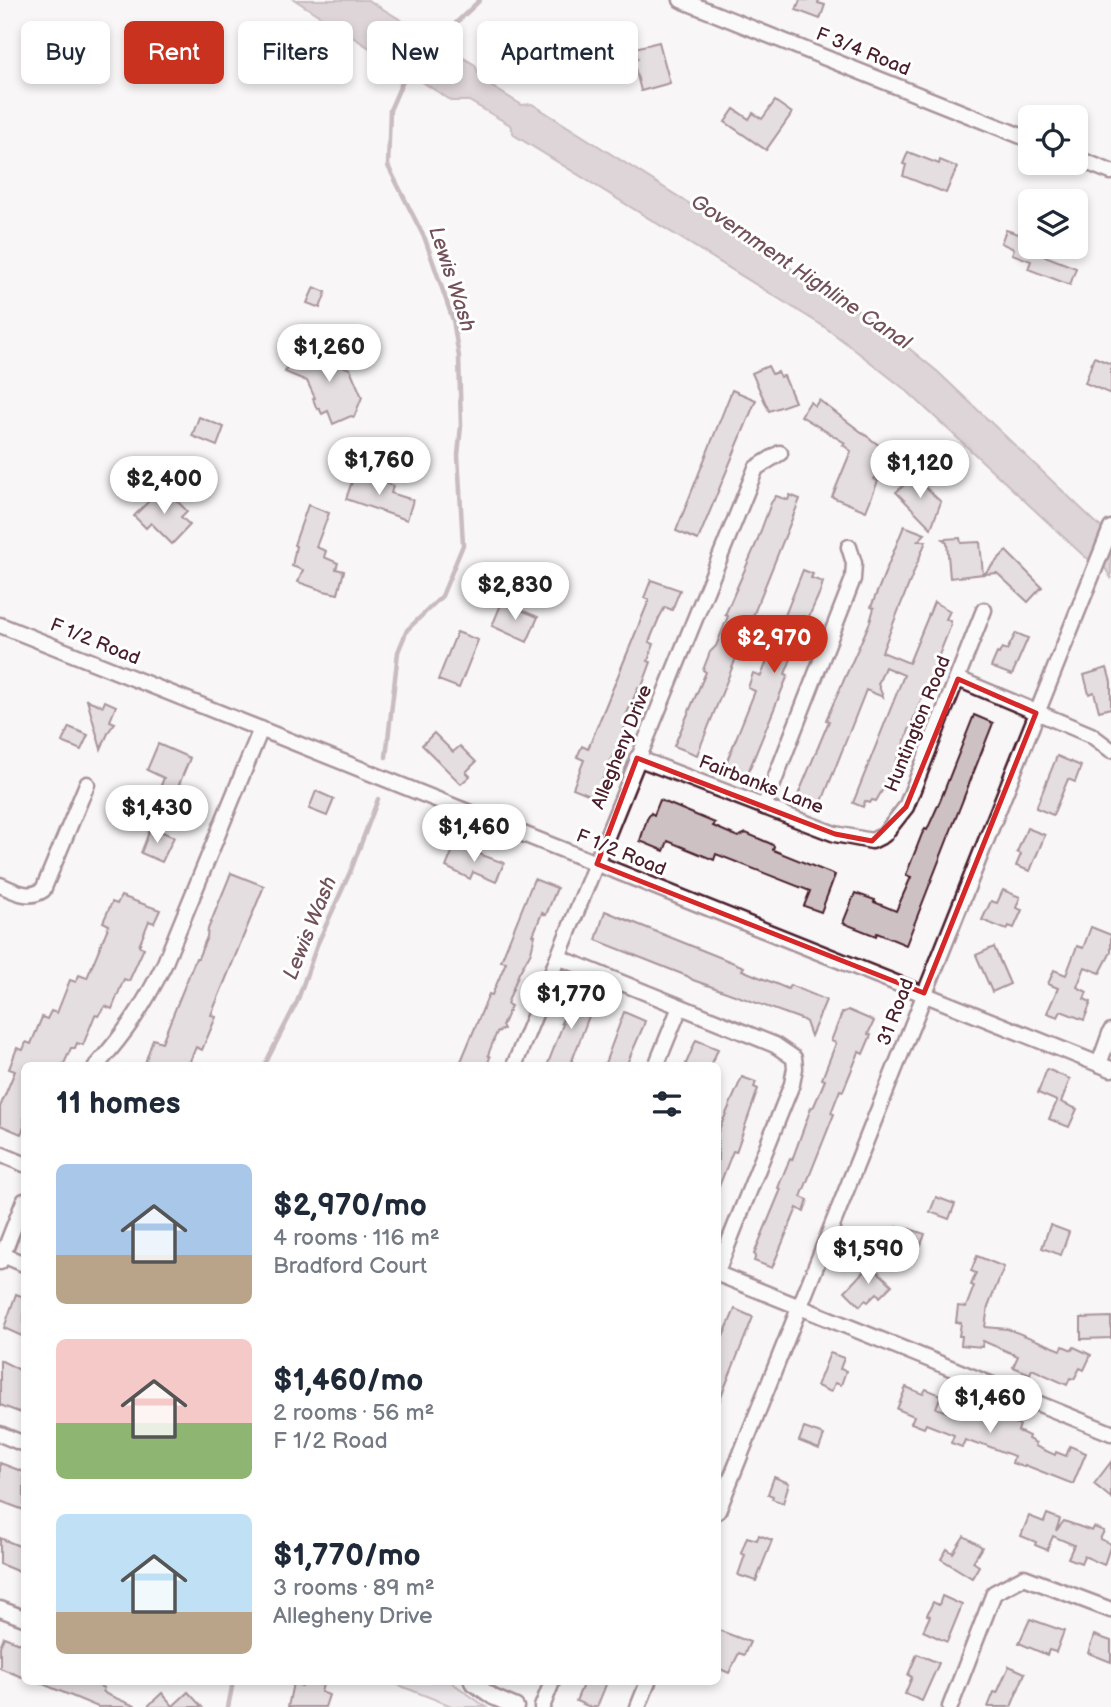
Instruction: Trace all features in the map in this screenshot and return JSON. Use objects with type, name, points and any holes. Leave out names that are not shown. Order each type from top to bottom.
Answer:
[{"type":"street","name":"F 3/4 Road","points":[[681,0],[1018,135]]},
{"type":"street","points":[[1088,163],[1111,172]]},
{"type":"street","name":"Allegheny Drive","points":[[516,1062],[756,468],[780,453]]},
{"type":"street","name":"31 Road","points":[[721,1504],[1110,531]]},
{"type":"street","points":[[764,807],[853,579],[855,563],[849,547]]},
{"type":"street","name":"Huntington Road","points":[[872,841],[884,835],[906,807],[984,610]]},
{"type":"street","name":"F 1/2 Road","points":[[0,625],[1105,1066]]},
{"type":"street","points":[[958,679],[1091,735],[1111,750]]},
{"type":"street","points":[[100,1062],[125,1034],[164,965],[261,729]]},
{"type":"street","name":"Fairbanks Lane","points":[[637,758],[835,834],[872,841]]},
{"type":"street","points":[[0,885],[27,896],[43,890],[87,784]]},
{"type":"street","points":[[558,957],[775,1045],[794,1058],[792,1084],[721,1263]]},
{"type":"street","points":[[658,1062],[680,1007]]},
{"type":"street","points":[[1105,1066],[1111,1031]]},
{"type":"street","points":[[0,1154],[21,1163]]},
{"type":"street","points":[[21,1208],[1,1258],[21,1263]]},
{"type":"street","points":[[721,1272],[800,1308],[1111,1433]]},
{"type":"street","points":[[0,1434],[21,1443]]},
{"type":"street","points":[[950,1707],[994,1592],[1024,1577],[1111,1610]]},
{"type":"street","points":[[0,1609],[21,1617]]},
{"type":"street","points":[[476,1685],[516,1707]]},
{"type":"street","points":[[542,1707],[551,1685]]},
{"type":"street","points":[[638,1707],[647,1685]]},
{"type":"highlighted area","points":[[958,679],[1036,713],[924,993],[597,864],[637,758],[835,834],[872,841],[906,807]]},
{"type":"shaded area","points":[[295,0],[368,0],[403,21],[367,21],[367,46],[353,37],[353,21],[328,21]]},
{"type":"shaded area","points":[[463,58],[475,65],[477,84],[488,84],[522,105],[532,104],[878,323],[938,372],[1111,537],[1111,578],[1105,568],[1085,557],[907,391],[823,326],[514,135],[510,125],[469,101],[452,101],[426,84],[463,84]]},
{"type":"shaded area","points":[[399,1685],[455,1685],[486,1707],[454,1707]]},
{"type":"building","points":[[800,0],[819,0],[818,3],[825,5],[820,19],[796,10]]},
{"type":"building","points":[[659,42],[670,83],[641,91],[638,79],[638,47]]},
{"type":"building","points":[[775,101],[792,113],[766,150],[725,122],[734,109],[749,119],[753,113],[762,119]]},
{"type":"building","points":[[908,152],[939,164],[940,160],[957,167],[946,193],[903,176],[906,165],[903,164]]},
{"type":"building","points":[[1006,230],[1018,234],[1018,256],[1012,254],[1014,249],[1001,243]]},
{"type":"building","points":[[1026,259],[1053,259],[1076,268],[1070,285],[1028,269],[1031,261]]},
{"type":"building","points":[[314,287],[326,292],[320,308],[307,303]]},
{"type":"building","points":[[316,346],[345,359],[342,366],[350,369],[362,397],[354,417],[333,424],[328,411],[322,414],[319,408],[317,409],[307,381],[285,372],[292,355],[310,362]]},
{"type":"building","points":[[1094,357],[1111,364],[1111,394],[1085,383]]},
{"type":"building","points":[[768,366],[772,374],[778,372],[780,377],[784,376],[795,402],[769,411],[752,373]]},
{"type":"building","points":[[732,390],[756,400],[698,540],[676,531]]},
{"type":"building","points":[[819,400],[893,456],[874,479],[878,481],[866,511],[832,497],[851,451],[843,445],[845,443],[801,416],[810,402],[815,406]]},
{"type":"building","points":[[199,417],[224,427],[217,446],[192,436]]},
{"type":"building","points":[[355,473],[393,486],[391,493],[413,500],[407,520],[346,499]]},
{"type":"building","points":[[914,477],[941,502],[931,528],[896,492]]},
{"type":"building","points":[[160,490],[170,500],[173,497],[187,511],[181,517],[190,525],[172,544],[151,523],[146,528],[134,516]]},
{"type":"building","points":[[790,495],[800,499],[697,755],[674,746],[706,672],[703,670],[710,652],[716,646],[728,616],[725,615],[771,503],[776,496],[788,500]]},
{"type":"building","points":[[308,505],[329,513],[316,547],[326,551],[324,557],[338,563],[336,569],[344,571],[338,594],[298,582],[303,570],[292,566],[294,545]]},
{"type":"building","points":[[904,526],[925,534],[918,541],[926,541],[882,652],[909,663],[934,602],[950,611],[946,619],[951,625],[885,790],[883,789],[876,801],[865,801],[863,807],[853,803],[904,675],[885,667],[878,684],[883,697],[866,690],[821,804],[798,795],[829,721],[826,720],[870,622],[874,608],[871,607]]},
{"type":"building","points":[[960,538],[961,543],[980,542],[983,574],[950,578],[947,543],[943,539]]},
{"type":"building","points":[[1006,551],[1042,587],[1028,602],[997,573],[984,574]]},
{"type":"building","points":[[803,570],[813,574],[811,578],[823,582],[747,775],[725,766],[755,691],[748,688],[753,673],[761,676]]},
{"type":"building","points":[[651,580],[680,590],[672,610],[665,607],[649,642],[654,644],[648,661],[651,662],[641,689],[638,688],[625,718],[628,720],[595,797],[573,788],[584,760],[577,757],[582,746],[588,749],[649,600],[644,598]]},
{"type":"building","points":[[502,602],[538,617],[527,642],[492,626]]},
{"type":"building","points":[[457,632],[478,640],[459,688],[438,680]]},
{"type":"building","points":[[1016,633],[1028,638],[1012,675],[991,667],[997,653],[999,654],[1002,648],[1007,650]]},
{"type":"building","points":[[1107,668],[1111,682],[1111,708],[1099,711],[1094,692],[1089,694],[1084,675]]},
{"type":"building","points":[[87,700],[103,706],[105,701],[116,706],[110,721],[115,723],[101,749]]},
{"type":"building","points":[[974,715],[993,723],[906,945],[843,923],[855,893],[896,911],[911,877],[906,875],[922,834],[927,830],[940,801]]},
{"type":"building","points":[[69,727],[88,735],[81,750],[62,742]]},
{"type":"building","points":[[434,733],[453,752],[460,746],[476,762],[466,772],[470,776],[461,784],[422,745]]},
{"type":"building","points":[[158,744],[190,758],[168,811],[153,805],[164,778],[147,770]]},
{"type":"building","points":[[1057,756],[1081,766],[1075,782],[1068,779],[1053,815],[1036,808]]},
{"type":"building","points":[[316,791],[334,799],[327,816],[309,809]]},
{"type":"building","points":[[660,800],[715,823],[713,826],[738,837],[746,833],[774,846],[773,850],[835,875],[821,912],[804,906],[810,891],[716,854],[714,860],[668,841],[664,851],[640,841],[647,819],[651,813],[654,815]]},
{"type":"building","points":[[151,827],[174,837],[162,862],[141,853]]},
{"type":"building","points":[[1027,828],[1045,835],[1030,871],[1016,866],[1021,854],[1017,852]]},
{"type":"building","points":[[455,845],[504,863],[496,882],[473,872],[470,879],[446,867]]},
{"type":"building","points":[[231,873],[264,886],[211,1015],[216,1017],[202,1050],[196,1047],[190,1062],[145,1062],[153,1039],[162,1042]]},
{"type":"building","points":[[534,879],[557,888],[546,915],[542,913],[533,935],[531,952],[507,1004],[511,1006],[502,1026],[504,1029],[497,1032],[488,1055],[488,1062],[461,1062],[489,994],[492,995],[506,962],[501,961]]},
{"type":"building","points":[[1003,890],[1020,897],[1016,908],[1022,910],[1014,928],[1009,926],[1007,930],[982,920],[991,901],[997,903]]},
{"type":"building","points":[[121,896],[160,910],[154,923],[149,921],[139,946],[144,948],[129,981],[124,979],[112,1009],[105,1006],[98,1016],[95,1015],[83,1045],[77,1043],[75,1048],[71,1048],[65,1062],[21,1062],[21,1134],[0,1125],[0,1107],[15,1071],[9,1069],[17,1048],[23,1050],[26,1042],[31,1044],[42,1017],[47,1019],[51,1011],[57,1013],[70,980],[76,982],[79,975],[87,978],[109,925],[103,922],[112,902],[117,904]]},
{"type":"building","points":[[605,911],[744,967],[742,970],[788,989],[790,985],[826,1000],[811,1036],[806,1022],[801,1019],[693,980],[596,940]]},
{"type":"building","points":[[1091,927],[1111,935],[1111,952],[1100,973],[1085,967],[1077,987],[1087,992],[1084,999],[1091,1002],[1084,1020],[1061,1011],[1058,1017],[1047,1013],[1058,988],[1048,984],[1054,970],[1066,975],[1077,946],[1083,948]]},
{"type":"building","points":[[994,947],[1010,984],[992,992],[976,955]]},
{"type":"building","points":[[575,992],[595,1000],[572,1062],[549,1062],[563,1024],[561,1023]]},
{"type":"building","points":[[848,1010],[874,1021],[868,1034],[871,1035],[863,1054],[859,1052],[831,1113],[834,1114],[801,1197],[808,1200],[804,1212],[797,1208],[772,1268],[754,1261],[754,1254],[781,1189],[778,1188],[786,1168],[790,1159],[792,1160],[811,1108],[825,1080],[822,1079],[836,1043],[831,1041],[842,1013]]},
{"type":"building","points":[[624,1012],[645,1021],[628,1062],[605,1062]]},
{"type":"building","points":[[696,1040],[718,1049],[713,1062],[687,1062]]},
{"type":"building","points":[[1047,1069],[1070,1079],[1061,1102],[1077,1109],[1069,1127],[1049,1119],[1057,1101],[1038,1093]]},
{"type":"building","points":[[742,1077],[756,1082],[754,1087],[758,1089],[736,1152],[733,1151],[721,1181],[721,1125]]},
{"type":"building","points":[[936,1197],[955,1204],[949,1219],[930,1212]]},
{"type":"building","points":[[1050,1225],[1069,1232],[1061,1255],[1042,1248]]},
{"type":"building","points":[[897,1227],[925,1234],[919,1250],[915,1248],[910,1261],[906,1259],[903,1266],[885,1259]]},
{"type":"building","points":[[977,1256],[1004,1267],[988,1307],[985,1327],[1008,1329],[1061,1350],[1063,1346],[1072,1350],[1074,1347],[1091,1355],[1084,1370],[1080,1368],[1067,1385],[1032,1369],[1030,1374],[1013,1367],[1018,1356],[983,1341],[982,1347],[961,1345],[961,1323],[956,1322],[958,1306],[966,1307],[974,1286],[971,1285],[976,1273],[971,1271]]},
{"type":"building","points":[[872,1266],[892,1285],[880,1297],[877,1293],[860,1306],[845,1291]]},
{"type":"building","points":[[16,1294],[21,1296],[21,1336],[4,1328]]},
{"type":"building","points":[[735,1309],[753,1317],[721,1397],[721,1341]]},
{"type":"building","points":[[1111,1317],[1111,1338],[1081,1339],[1081,1318]]},
{"type":"building","points":[[830,1353],[844,1358],[840,1369],[846,1371],[841,1385],[835,1383],[831,1392],[817,1386]]},
{"type":"building","points":[[0,1360],[21,1370],[21,1413],[0,1405]]},
{"type":"building","points":[[906,1387],[923,1394],[926,1389],[941,1395],[936,1408],[960,1417],[971,1418],[975,1408],[1020,1425],[1018,1431],[1029,1436],[1028,1439],[1036,1443],[1035,1446],[1055,1455],[1056,1452],[1066,1456],[1070,1446],[1086,1453],[1073,1484],[1025,1465],[1024,1467],[1012,1463],[1014,1456],[980,1443],[979,1445],[965,1440],[962,1447],[951,1443],[954,1435],[926,1424],[924,1428],[911,1423],[914,1416],[897,1409]]},
{"type":"building","points":[[804,1428],[824,1435],[819,1449],[799,1441]]},
{"type":"building","points":[[1111,1462],[1111,1498],[1094,1484]]},
{"type":"building","points":[[0,1463],[21,1471],[21,1509],[0,1501]]},
{"type":"building","points":[[774,1477],[789,1483],[783,1503],[772,1499],[773,1496],[768,1494]]},
{"type":"building","points":[[1047,1514],[1060,1519],[1056,1531],[1064,1521],[1092,1531],[1094,1527],[1104,1531],[1100,1539],[1111,1544],[1104,1565],[1084,1556],[1081,1563],[1068,1558],[1074,1545],[1053,1536],[1047,1550],[1021,1536],[1029,1516],[1044,1522]]},
{"type":"building","points":[[759,1535],[772,1540],[756,1581],[738,1575],[745,1555],[741,1553],[747,1537],[757,1540]]},
{"type":"building","points":[[964,1536],[982,1547],[973,1562],[979,1566],[972,1578],[941,1559],[947,1549],[953,1553]]},
{"type":"building","points":[[0,1538],[21,1547],[21,1573],[0,1564]]},
{"type":"building","points":[[942,1596],[962,1605],[947,1642],[923,1631],[933,1602],[939,1605]]},
{"type":"building","points":[[1030,1619],[1064,1631],[1056,1652],[1049,1650],[1047,1655],[1019,1643]]},
{"type":"building","points":[[721,1631],[750,1642],[744,1655],[739,1653],[729,1673],[721,1669]]},
{"type":"building","points":[[1094,1635],[1111,1641],[1111,1662],[1088,1653]]},
{"type":"building","points":[[4,1637],[21,1644],[21,1677],[0,1668],[0,1646]]},
{"type":"building","points":[[917,1654],[939,1663],[922,1701],[905,1694],[912,1677],[908,1675]]},
{"type":"building","points":[[1009,1666],[1025,1673],[1011,1707],[988,1707],[994,1692],[997,1693]]},
{"type":"building","points":[[45,1685],[97,1685],[104,1688],[106,1694],[137,1707],[98,1707]]},
{"type":"building","points":[[293,1685],[323,1685],[321,1692],[329,1695],[325,1707],[288,1707]]},
{"type":"building","points":[[583,1685],[606,1685],[597,1707],[576,1701]]},
{"type":"building","points":[[188,1692],[202,1707],[147,1707],[162,1693],[173,1706]]},
{"type":"waterway","name":"Lewis Wash","points":[[458,21],[480,0]]},
{"type":"waterway","name":"Lewis Wash","points":[[386,757],[398,652],[407,630],[442,596],[463,545],[458,455],[461,426],[459,357],[453,320],[425,239],[388,166],[390,110],[401,84]]},
{"type":"waterway","name":"Lewis Wash","points":[[266,1062],[297,1002],[317,945],[351,870],[378,799]]},
{"type":"waterway","name":"Lewis Wash","points":[[228,1707],[232,1685]]},
{"type":"water label","name":"Government Highline Canal","points":[[801,272]]}]
